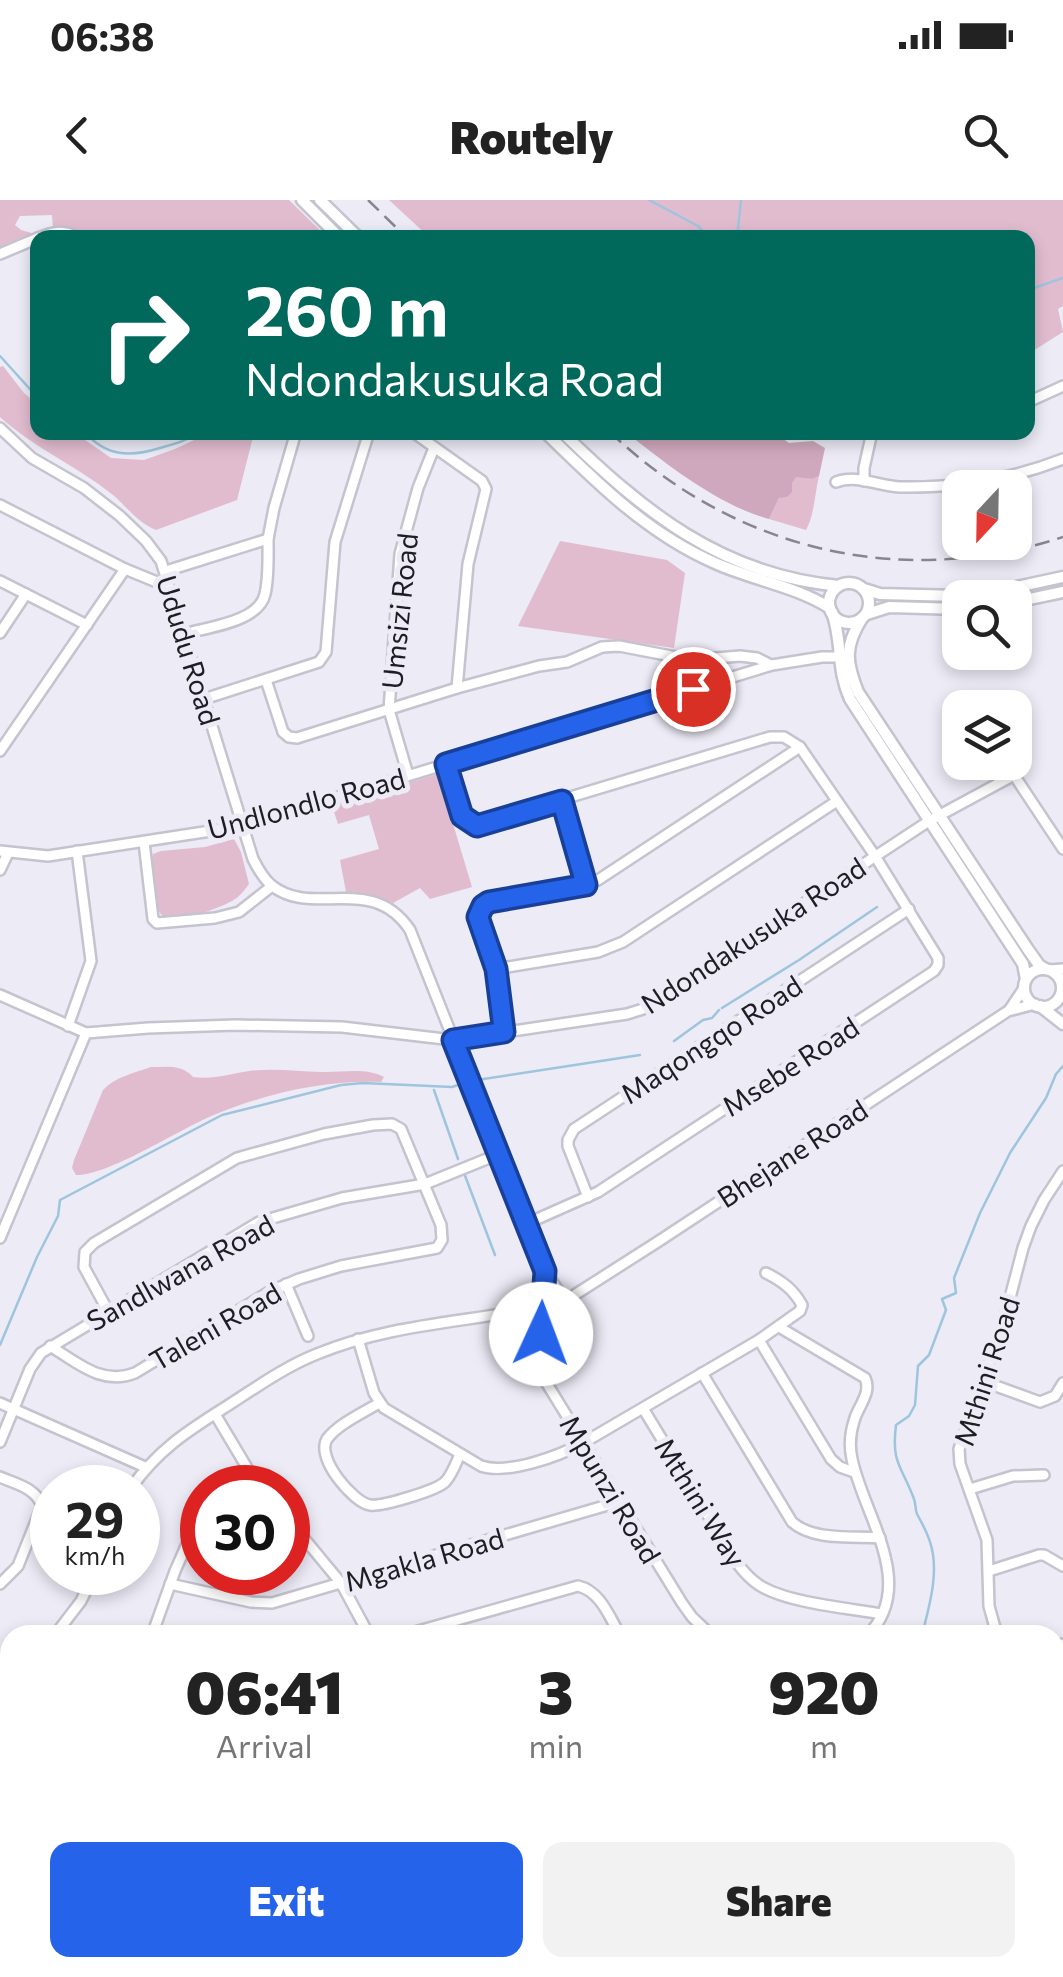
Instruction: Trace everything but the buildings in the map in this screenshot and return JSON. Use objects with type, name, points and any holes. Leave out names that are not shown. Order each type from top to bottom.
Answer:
[{"type":"main road","points":[[302,200],[332,230]]},
{"type":"main road","points":[[320,200],[351,230]]},
{"type":"main road","points":[[553,440],[609,493],[665,536],[714,562],[811,597],[838,619],[854,622],[889,608],[942,609]]},
{"type":"main road","points":[[570,440],[630,496],[687,535],[774,574],[838,586],[849,583],[880,594],[960,596],[1063,577]]},
{"type":"main road","points":[[838,586],[832,593],[831,610],[843,657],[858,692],[1024,964],[1026,996],[1063,1024]]},
{"type":"main road","points":[[843,657],[870,602],[864,589]]},
{"type":"main road","points":[[1032,598],[1063,592]]},
{"type":"main road","points":[[934,818],[1038,965],[1058,976],[1063,1007]]},
{"type":"main road","points":[[1025,984],[1036,970],[1047,969]]},
{"type":"main road","points":[[1037,1005],[1054,1003],[1062,987]]},
{"type":"street","points":[[0,254],[30,241]]},
{"type":"street","points":[[1035,399],[1063,386]]},
{"type":"street","name":"Ududu Road","points":[[0,428],[32,458],[84,488],[120,516],[156,552],[166,571],[253,859],[272,886]]},
{"type":"street","points":[[184,634],[249,616],[260,607],[266,588],[274,508],[294,440]]},
{"type":"street","points":[[204,699],[318,662],[326,652],[335,542],[366,440]]},
{"type":"street","points":[[424,440],[482,481],[486,488],[468,564],[457,688]]},
{"type":"street","points":[[864,481],[870,440]]},
{"type":"street","name":"Umsizi Road","points":[[408,775],[389,710],[400,554],[418,488],[434,448]]},
{"type":"street","points":[[836,482],[959,485],[1008,478],[1063,459]]},
{"type":"street","points":[[0,506],[169,587]]},
{"type":"street","points":[[166,571],[268,539]]},
{"type":"street","points":[[0,751],[125,569]]},
{"type":"street","points":[[0,581],[87,625]]},
{"type":"street","points":[[0,633],[26,594]]},
{"type":"street","points":[[266,680],[284,732],[297,738],[457,688],[619,646],[680,659],[758,658],[772,666]]},
{"type":"street","points":[[722,657],[729,678]]},
{"type":"street","name":"Undlondlo Road","points":[[4,852],[48,856],[243,826],[729,678],[772,666],[843,657]]},
{"type":"street","points":[[446,764],[462,816],[477,826],[770,737],[784,737],[800,747],[586,885],[483,906],[478,917],[496,969],[504,1032]]},
{"type":"street","name":"Msebe Road","points":[[528,1223],[588,1198],[938,965],[938,958],[909,909],[800,747]]},
{"type":"street","name":"Ndondakusuka Road","points":[[0,995],[86,1033],[234,1025],[342,1027],[453,1040],[627,1014],[643,1008],[934,818],[1005,780]]},
{"type":"street","points":[[1017,780],[1063,849]]},
{"type":"street","points":[[562,801],[586,885]]},
{"type":"street","points":[[496,969],[598,952],[623,942],[837,801]]},
{"type":"street","points":[[144,842],[153,919],[160,924],[239,912],[272,886],[295,896],[361,898],[399,915],[410,930],[545,1271],[559,1294],[563,1308],[542,1332]]},
{"type":"street","points":[[0,870],[4,852]]},
{"type":"street","points":[[68,1026],[92,960],[77,852]]},
{"type":"street","name":"Maqongqo Road","points":[[588,1198],[568,1146],[574,1129],[909,909]]},
{"type":"street","points":[[1047,969],[1063,969]]},
{"type":"street","name":"Bhejane Road","points":[[1008,1011],[1025,984]]},
{"type":"street","name":"Bhejane Road","points":[[563,1308],[576,1294],[1008,1011],[1037,1005]]},
{"type":"street","points":[[0,1238],[86,1033]]},
{"type":"street","points":[[108,1311],[84,1267],[83,1256],[88,1248],[237,1158],[324,1134],[392,1124],[401,1129],[424,1184]]},
{"type":"street","name":"Sandlwana Road","points":[[0,1442],[34,1362],[50,1346],[258,1222],[342,1198],[424,1184],[499,1154]]},
{"type":"street","name":"Mthini Road","points":[[994,1625],[989,1606],[986,1540],[958,1449],[1006,1313],[1027,1237],[1044,1200],[1062,1178]]},
{"type":"street","name":"Taleni Road","points":[[50,1346],[102,1376],[123,1378],[286,1284],[341,1266],[437,1248],[442,1240],[442,1225],[424,1184]]},
{"type":"street","name":"Mpunzi Road","points":[[545,1271],[537,1364],[618,1502],[682,1604],[700,1625]]},
{"type":"street","points":[[358,1339],[379,1404],[481,1466],[497,1469],[557,1455],[583,1443],[644,1410],[800,1311],[800,1300],[786,1283],[766,1273]]},
{"type":"street","points":[[286,1284],[308,1336]]},
{"type":"street","points":[[149,1465],[187,1430],[296,1363],[358,1339],[404,1328],[539,1306],[548,1290],[576,1294]]},
{"type":"street","points":[[539,1306],[548,1318],[556,1316]]},
{"type":"street","points":[[779,1326],[868,1384],[854,1421],[850,1454],[885,1553],[888,1582],[877,1625]]},
{"type":"street","points":[[759,1340],[830,1459],[854,1472]]},
{"type":"street","points":[[702,1374],[792,1522],[816,1534],[880,1538]]},
{"type":"street","points":[[982,1381],[1040,1402],[1054,1396],[1063,1383]]},
{"type":"street","points":[[0,1402],[139,1465]]},
{"type":"street","points":[[379,1404],[336,1431],[324,1449],[330,1467],[361,1502],[377,1505],[438,1487],[448,1478],[460,1454]]},
{"type":"street","name":"Mthini Way","points":[[644,1410],[736,1563],[751,1579],[783,1595],[882,1614]]},
{"type":"street","points":[[215,1414],[245,1465]]},
{"type":"street","points":[[970,1488],[1013,1476],[1044,1475]]},
{"type":"street","points":[[0,1477],[32,1491],[42,1506],[18,1566],[0,1584]]},
{"type":"street","name":"Mgakla Road","points":[[170,1584],[272,1603],[618,1502]]},
{"type":"street","points":[[310,1546],[341,1583],[364,1625]]},
{"type":"street","points":[[989,1571],[1039,1555],[1063,1566]]},
{"type":"street","points":[[156,1625],[180,1561]]},
{"type":"street","points":[[440,1625],[578,1586],[595,1593],[614,1625]]},
{"type":"street","points":[[63,1625],[84,1595]]},
{"type":"shaded area","points":[[0,200],[289,200],[320,230],[58,230],[53,229],[52,215],[20,216],[15,225],[30,236],[0,250]]},
{"type":"shaded area","points":[[389,200],[1063,200],[1063,306],[1058,309],[1063,332],[1035,350],[1035,230],[421,230]]},
{"type":"shaded area","points":[[0,367],[30,398],[30,440],[0,417]]},
{"type":"shaded area","points":[[30,440],[85,440],[111,458],[144,460],[194,440],[252,440],[237,500],[156,530],[99,485]]},
{"type":"shaded area","points":[[636,440],[813,441],[825,448],[819,476],[796,477],[792,492],[779,498],[769,519],[713,494]]},
{"type":"shaded area","points":[[796,476],[819,476],[806,530],[769,519]]},
{"type":"shaded area","points":[[560,541],[667,560],[685,573],[674,648],[518,626]]},
{"type":"shaded area","points":[[438,774],[472,887],[430,899],[420,888],[393,903],[346,892],[340,860],[379,849],[369,815],[338,824],[332,806]]},
{"type":"shaded area","points":[[234,839],[249,884],[241,894],[197,914],[163,916],[153,896],[153,854]]},
{"type":"shaded area","points":[[151,1067],[179,1068],[200,1078],[267,1070],[361,1071],[384,1077],[381,1082],[315,1086],[250,1102],[209,1117],[105,1168],[76,1175],[72,1168],[74,1160],[103,1090],[119,1079]]},
{"type":"waterway","points":[[649,200],[702,230]]},
{"type":"waterway","points":[[738,230],[741,200]]},
{"type":"waterway","points":[[1035,288],[1063,278]]},
{"type":"waterway","points":[[0,356],[30,389]]},
{"type":"waterway","points":[[93,440],[120,453],[149,451],[185,440]]},
{"type":"waterway","points":[[722,1008],[877,907]]},
{"type":"waterway","points":[[674,1041],[719,1010]]},
{"type":"waterway","points":[[477,1080],[640,1055]]},
{"type":"waterway","points":[[924,1625],[932,1589],[933,1553],[896,1457],[896,1425],[909,1416],[915,1405],[918,1366],[929,1355],[946,1310],[942,1299],[956,1293],[954,1278],[980,1213],[1010,1153],[1063,1066]]},
{"type":"waterway","points":[[0,1345],[58,1216],[60,1200],[222,1115],[341,1085],[452,1087],[464,1083]]},
{"type":"waterway","points":[[434,1090],[458,1159]]},
{"type":"waterway","points":[[464,1173],[495,1255]]},
{"type":"railway","points":[[368,200],[399,230]]},
{"type":"railway","points":[[619,440],[658,473],[710,506],[765,531],[822,549],[881,558],[941,560],[1002,553],[1063,537]]},
{"type":"route","points":[[541,1334],[542,1315],[536,1301],[544,1286],[545,1271],[453,1040],[504,1032],[496,969],[478,917],[483,906],[586,885],[562,801],[477,826],[462,816],[446,764],[693,689]]}]
